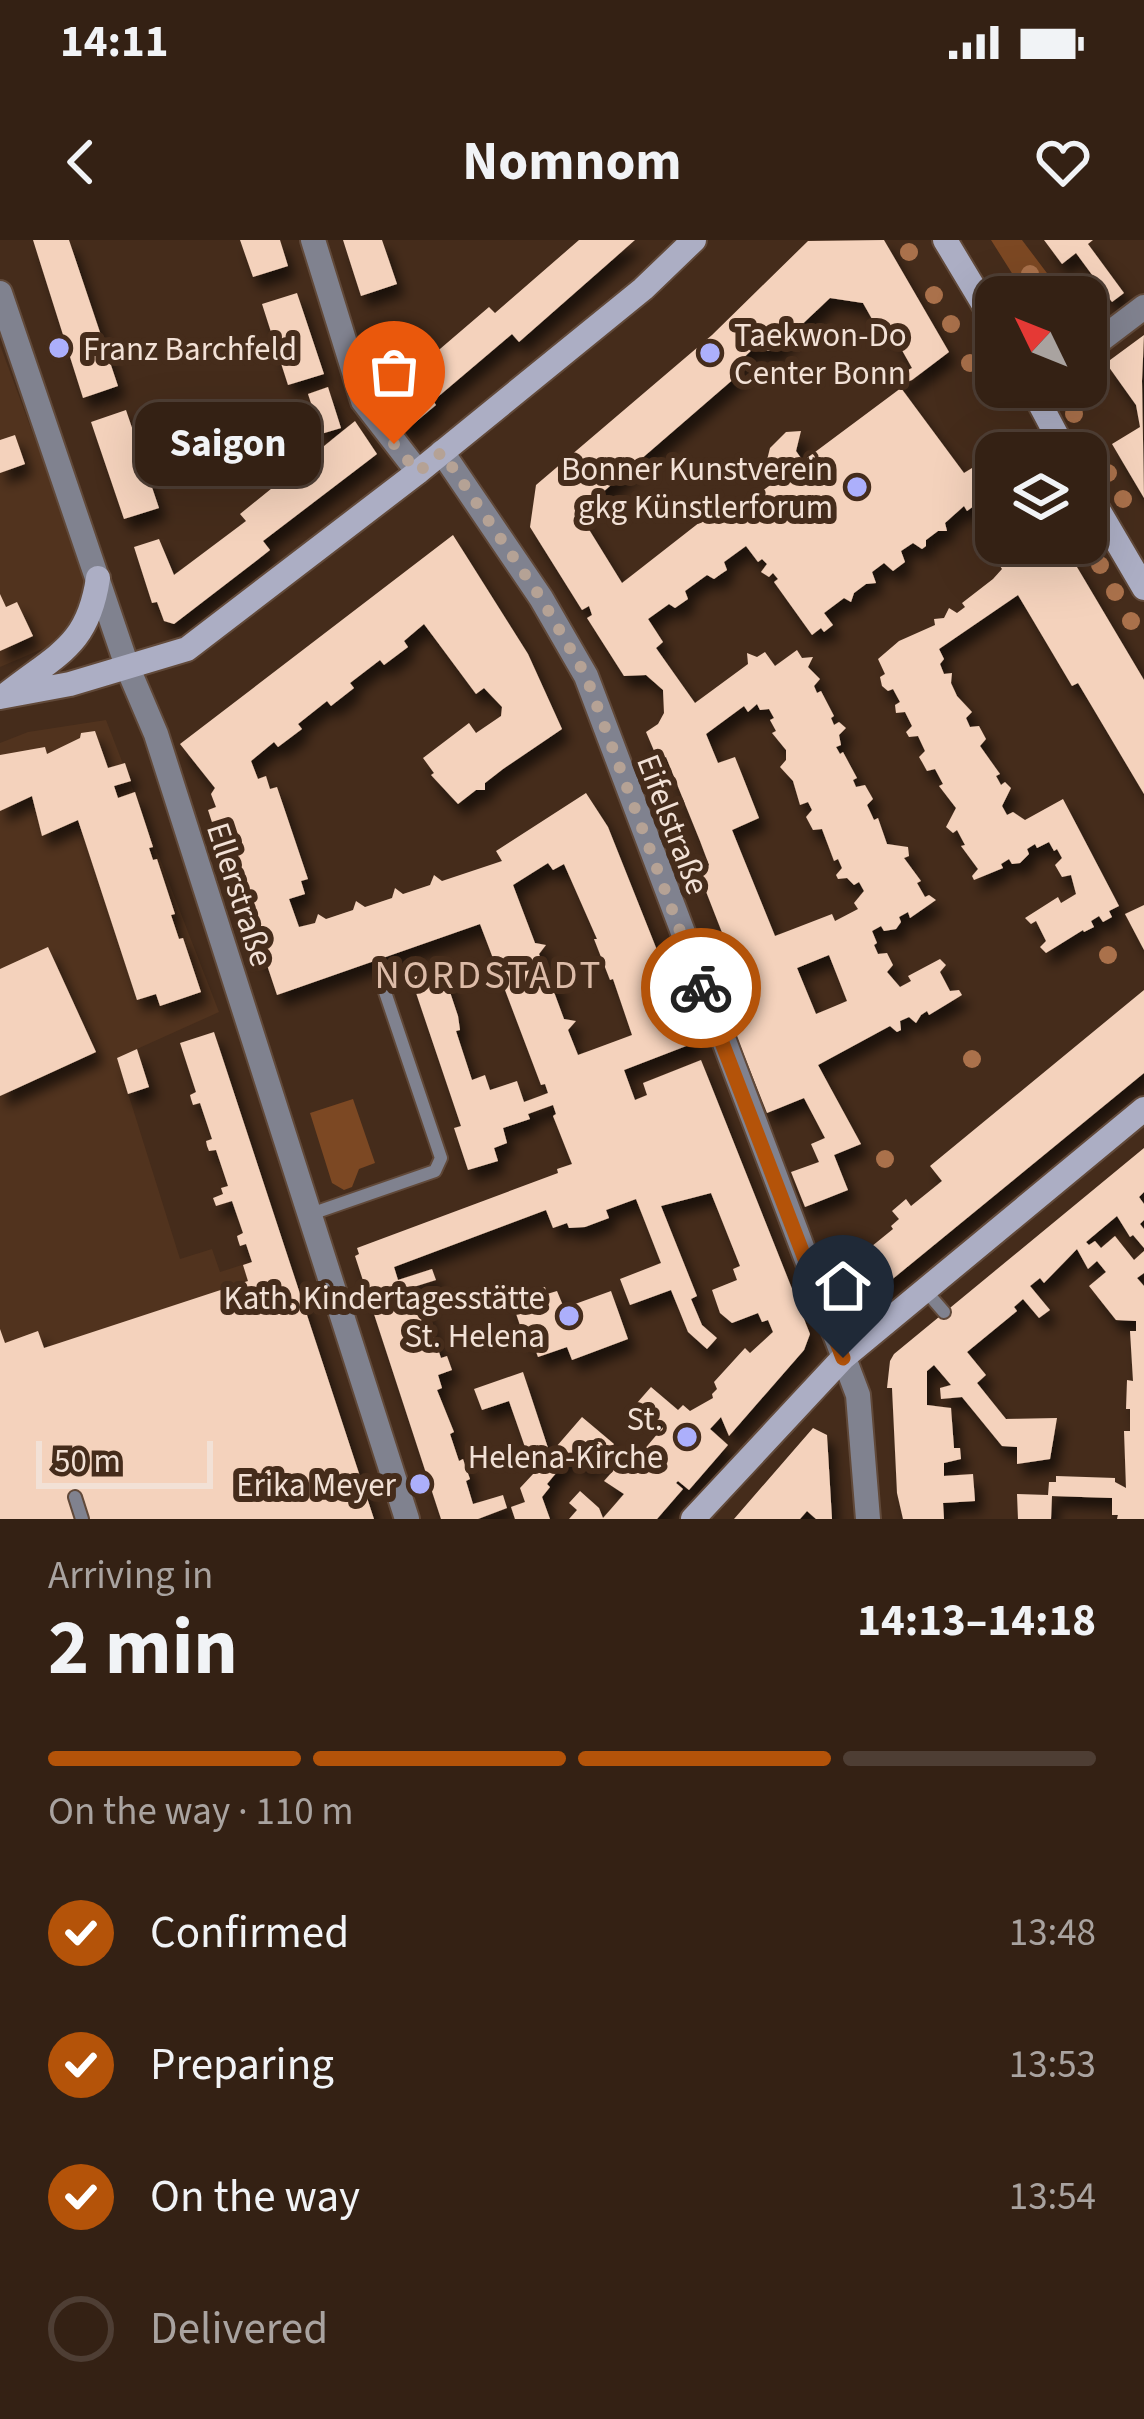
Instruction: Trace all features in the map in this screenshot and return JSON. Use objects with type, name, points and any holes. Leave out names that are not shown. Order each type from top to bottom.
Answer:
[{"type":"street","points":[[313,240],[363,401],[370,416],[418,472]]},
{"type":"street","points":[[3,696],[70,684],[187,649],[418,472],[643,289],[694,240]]},
{"type":"street","points":[[945,240],[975,290]]},
{"type":"street","name":"Ellerstraße","points":[[0,292],[161,750],[407,1519]]},
{"type":"street","points":[[1107,335],[1144,308]]},
{"type":"street","name":"Eifelstraße","points":[[442,452],[529,580],[586,676],[858,1395],[868,1519]]},
{"type":"street","points":[[1107,525],[1144,588]]},
{"type":"street","points":[[3,696],[83,632],[93,610],[98,578]]},
{"type":"street","points":[[693,1519],[843,1358],[1144,1109]]},
{"type":"lane","points":[[307,1215],[435,1171],[441,1158],[385,992]]},
{"type":"lane","points":[[925,1289],[944,1312]]},
{"type":"lane","points":[[75,1498],[82,1519]]},
{"type":"shaded area","points":[[991,240],[1022,240],[1049,276],[1014,276]]},
{"type":"shaded area","points":[[0,345],[103,623],[0,667]]},
{"type":"shaded area","points":[[106,720],[219,1012],[117,1058],[180,1259],[212,1249],[220,1272],[286,1251],[374,1519],[0,1519],[0,743],[28,732]]},
{"type":"shaded area","points":[[353,1099],[375,1163],[359,1169],[352,1187],[344,1190],[332,1183],[310,1113]]},
{"type":"building","points":[[33,240],[69,240],[118,386],[83,398]]},
{"type":"building","points":[[240,240],[280,240],[288,266],[253,277]]},
{"type":"building","points":[[343,240],[382,240],[397,284],[361,296]]},
{"type":"building","points":[[579,240],[635,240],[519,342],[512,334],[406,430],[394,421],[378,402],[489,307],[495,313]]},
{"type":"building","points":[[884,240],[949,352],[895,387],[891,378],[912,368],[890,329],[881,335],[863,303],[830,298],[775,350],[761,351],[756,346],[738,363],[744,370],[588,505],[578,506],[577,520],[585,523],[622,583],[709,515],[715,519],[738,498],[743,505],[795,467],[791,462],[776,473],[766,464],[770,448],[786,432],[801,431],[796,451],[803,461],[901,388],[964,473],[975,466],[975,505],[967,511],[964,506],[945,523],[947,531],[938,531],[922,549],[913,543],[901,551],[905,562],[893,571],[884,563],[872,572],[876,583],[866,584],[851,602],[844,598],[824,613],[833,625],[824,632],[821,628],[812,635],[774,582],[778,579],[773,573],[769,577],[761,572],[767,564],[762,559],[758,562],[746,546],[724,562],[727,570],[714,579],[707,575],[685,591],[688,599],[675,608],[669,604],[648,619],[663,642],[656,648],[695,703],[748,664],[747,653],[757,657],[765,652],[775,666],[797,650],[802,658],[813,657],[808,667],[820,679],[814,686],[817,693],[821,691],[834,725],[839,722],[846,728],[836,747],[857,778],[853,780],[856,787],[865,785],[873,799],[867,805],[874,820],[878,818],[887,844],[908,847],[909,856],[904,858],[921,881],[917,883],[925,897],[936,900],[910,918],[908,912],[899,917],[896,929],[884,931],[881,926],[872,931],[874,945],[878,954],[887,953],[893,965],[887,972],[900,987],[911,981],[908,976],[940,959],[946,965],[940,972],[950,991],[959,990],[962,995],[929,1015],[927,1011],[916,1023],[909,1017],[900,1021],[901,1030],[890,1026],[818,1065],[861,1144],[834,1155],[848,1190],[805,1207],[791,1172],[819,1162],[811,1144],[825,1138],[804,1098],[767,1113],[707,962],[730,953],[698,871],[709,865],[700,841],[666,757],[658,760],[646,732],[664,713],[663,690],[646,675],[624,676],[587,618],[592,615],[589,606],[582,610],[530,527],[536,485],[712,335],[808,241]],"holes":[[[757,704],[760,710],[769,709],[774,718],[770,720],[776,731],[772,733],[786,750],[780,767],[793,781],[800,805],[808,802],[812,810],[806,817],[813,830],[822,829],[834,861],[838,859],[842,868],[838,879],[847,878],[854,885],[859,882],[864,891],[854,903],[858,909],[835,921],[832,914],[775,936],[732,830],[759,818],[735,757],[718,763],[706,734],[744,706],[748,712]],[[829,955],[847,1001],[816,1014],[797,968]]]},
{"type":"building","points":[[1044,240],[1093,240],[1088,244],[1124,293],[1112,302],[1107,295],[1107,276],[1093,276],[1076,253],[1062,264]]},
{"type":"building","points":[[297,293],[324,374],[288,385],[262,304]]},
{"type":"building","points":[[1144,335],[1144,498],[1112,444],[1140,427],[1136,405],[1107,362]]},
{"type":"building","points":[[328,387],[341,428],[321,434],[308,394]]},
{"type":"building","points":[[126,410],[159,508],[124,519],[91,422]]},
{"type":"building","points":[[355,421],[377,454],[263,541],[270,550],[256,561],[174,624],[164,621],[157,602],[152,603],[134,547],[159,539],[174,575],[246,521],[240,514]]},
{"type":"building","points":[[15,435],[25,464],[0,473],[0,440]]},
{"type":"building","points":[[453,535],[528,654],[562,729],[485,783],[485,790],[476,790],[458,804],[431,775],[423,758],[469,723],[476,733],[501,716],[502,707],[484,688],[476,694],[424,624],[404,641],[408,647],[384,665],[380,660],[350,683],[354,688],[331,706],[327,701],[298,724],[302,729],[278,747],[274,742],[251,761],[258,779],[266,776],[270,789],[277,787],[308,879],[301,881],[305,894],[289,899],[299,927],[315,923],[318,914],[326,919],[353,910],[356,901],[365,907],[392,898],[395,888],[403,894],[430,885],[434,875],[442,881],[502,861],[496,851],[586,793],[608,827],[694,1043],[624,1070],[635,1100],[647,1095],[643,1083],[701,1060],[810,1334],[804,1350],[729,1436],[721,1417],[710,1429],[728,1445],[689,1490],[676,1483],[683,1489],[657,1519],[569,1519],[577,1510],[569,1503],[580,1491],[603,1518],[624,1494],[604,1481],[613,1471],[596,1457],[586,1469],[571,1455],[542,1497],[550,1519],[515,1519],[511,1507],[525,1502],[520,1488],[534,1473],[509,1401],[482,1410],[474,1389],[523,1372],[550,1454],[582,1417],[637,1472],[648,1459],[654,1460],[643,1451],[664,1426],[637,1403],[651,1387],[678,1410],[683,1405],[690,1411],[713,1398],[714,1382],[745,1348],[750,1353],[773,1332],[758,1313],[732,1323],[720,1313],[712,1290],[737,1280],[733,1269],[740,1266],[711,1193],[661,1206],[697,1296],[691,1299],[702,1325],[717,1338],[707,1349],[688,1332],[671,1290],[630,1305],[620,1279],[661,1263],[636,1199],[606,1210],[609,1218],[585,1227],[569,1228],[567,1223],[553,1228],[546,1210],[394,1267],[398,1280],[432,1269],[436,1280],[404,1290],[408,1303],[421,1298],[441,1358],[447,1356],[452,1370],[438,1375],[442,1388],[437,1390],[454,1432],[450,1434],[459,1461],[463,1459],[470,1479],[466,1481],[473,1504],[503,1495],[507,1508],[478,1519],[441,1519],[355,1256],[357,1248],[572,1164],[553,1105],[503,1128],[507,1143],[494,1148],[498,1161],[468,1170],[454,1128],[461,1126],[411,978],[442,968],[472,1080],[485,1075],[490,1090],[517,1081],[524,1102],[548,1093],[480,924],[277,995],[264,956],[257,958],[238,899],[245,896],[240,881],[232,883],[208,810],[216,807],[211,794],[215,788],[180,744]],"holes":[[[548,863],[553,870],[564,864],[632,1035],[578,1055],[568,1030],[576,1021],[564,1019],[554,992],[561,983],[549,981],[539,954],[546,945],[535,943],[513,885]]]},
{"type":"building","points":[[1075,564],[1144,680],[1144,794],[1078,683],[1072,686],[1018,595],[939,649],[944,674],[952,673],[957,696],[972,712],[966,718],[970,727],[979,726],[986,739],[980,746],[1000,774],[996,776],[1001,785],[1005,782],[1011,788],[1002,806],[1007,815],[1013,812],[1025,820],[1063,799],[1119,906],[1109,911],[1112,917],[1103,922],[1099,916],[1091,921],[1094,927],[1046,953],[1040,947],[1046,941],[1036,921],[1031,924],[1025,918],[1058,897],[1061,903],[1076,894],[1071,875],[1062,877],[1055,865],[1062,858],[1057,849],[1049,842],[1037,848],[1035,844],[1020,863],[1012,864],[1009,859],[1001,864],[1003,868],[974,880],[978,869],[961,846],[965,845],[957,830],[953,833],[946,827],[956,808],[939,786],[943,784],[935,769],[927,771],[919,757],[925,751],[918,736],[909,737],[906,732],[912,726],[905,712],[896,713],[895,705],[900,702],[893,689],[882,686],[880,677],[885,674],[878,659],[899,641],[935,625],[934,619],[944,618],[949,608],[957,613],[965,607],[962,603],[993,579],[1000,566]]},
{"type":"building","points":[[0,594],[6,607],[17,602],[33,636],[0,651]]},
{"type":"building","points":[[95,731],[108,768],[125,763],[131,781],[114,786],[118,798],[135,792],[153,847],[149,848],[175,914],[171,915],[201,992],[160,1006],[156,994],[137,1000],[78,820],[42,836],[32,796],[0,811],[0,755],[45,747],[47,754],[80,738],[81,733]]},
{"type":"building","points":[[1144,905],[1144,950],[1125,914]]},
{"type":"building","points":[[48,947],[96,1052],[0,1096],[0,969]]},
{"type":"building","points":[[1144,990],[1144,1073],[856,1309],[833,1277],[821,1247],[840,1240],[850,1264],[893,1229],[899,1219],[892,1211],[906,1199],[911,1206],[942,1181],[930,1166]]},
{"type":"building","points":[[214,1032],[374,1519],[0,1519],[0,1329],[5,1343],[38,1331],[44,1348],[248,1281],[243,1265],[252,1262],[246,1244],[240,1246],[238,1240],[243,1233],[232,1201],[216,1206],[213,1198],[228,1186],[216,1150],[209,1151],[207,1146],[206,1141],[212,1139],[200,1103],[193,1105],[190,1095],[196,1092],[180,1043]]},
{"type":"building","points":[[137,1049],[149,1087],[128,1094],[117,1058]]},
{"type":"building","points":[[1144,1148],[1144,1192],[1139,1197],[1144,1204],[1140,1224],[1144,1248],[1130,1237],[1117,1216],[1086,1242],[1095,1241],[1101,1248],[1115,1236],[1134,1260],[1144,1251],[1144,1273],[1137,1278],[1144,1286],[1144,1519],[1117,1519],[1118,1515],[1112,1515],[1112,1498],[1052,1496],[1051,1519],[1018,1519],[1017,1494],[1048,1495],[1049,1482],[1056,1482],[1056,1476],[1115,1478],[1126,1488],[1127,1380],[1133,1381],[1130,1331],[1136,1331],[1136,1321],[1116,1320],[1089,1286],[1106,1272],[1097,1261],[1088,1269],[1077,1249],[1044,1283],[1040,1278],[1030,1286],[1050,1310],[1039,1318],[1023,1299],[1014,1307],[1017,1311],[967,1352],[986,1375],[977,1383],[1006,1419],[1057,1418],[1050,1459],[1017,1464],[1017,1447],[1002,1446],[962,1397],[941,1399],[940,1388],[951,1385],[934,1365],[927,1371],[927,1405],[951,1408],[954,1448],[960,1448],[961,1459],[944,1463],[944,1476],[973,1474],[975,1501],[943,1503],[944,1519],[903,1519],[897,1493],[892,1388],[887,1388],[894,1354]]},
{"type":"building","name":"Kath. Kindertagesstätte St. Helena","points":[[545,1287],[547,1294],[557,1291],[564,1308],[611,1291],[628,1339],[572,1360],[567,1347],[538,1357],[531,1338],[525,1340],[511,1299]]},
{"type":"building","points":[[813,1428],[827,1435],[832,1519],[816,1519],[807,1511],[800,1519],[734,1519]]},
{"type":"way so far","points":[[394,444],[418,472],[442,452],[541,598],[586,676],[701,988]]},
{"type":"place","name":"Franz Barchfeld","points":[[59,348]]},
{"type":"place","name":"Taekwon-Do Center Bonn","points":[[710,353]]},
{"type":"place","name":"Saigon","points":[[394,444]]},
{"type":"place","name":"Bonner Kunstverein gkg Künstlerforum","points":[[857,487]]},
{"type":"place","name":"Kath. Kindertagesstätte St. Helena","points":[[569,1316]]},
{"type":"place","name":"St. Helena-Kirche","points":[[687,1437]]},
{"type":"place","name":"Erika Meyer","points":[[420,1484]]},
{"type":"district","name":"NORDSTADT","points":[[489,974]]},
{"type":"route","points":[[701,988],[843,1358]]}]
